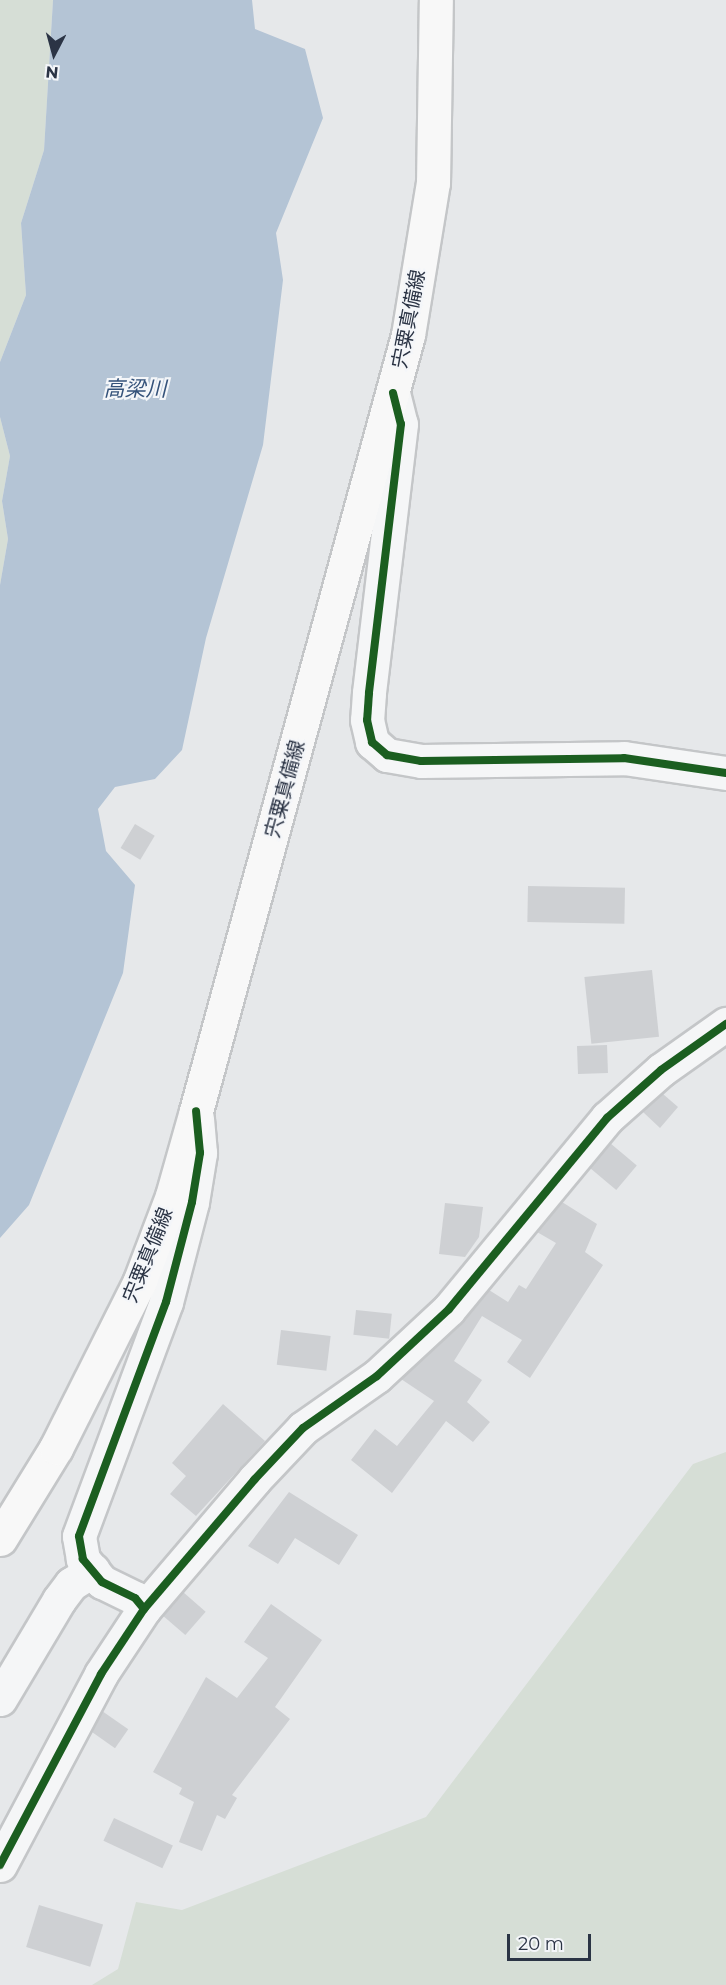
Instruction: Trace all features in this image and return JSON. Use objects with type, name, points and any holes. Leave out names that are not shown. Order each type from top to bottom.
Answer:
[{"type":"main road","name":"宍粟真備線","points":[[0,1539],[56,1448],[139,1283],[172,1196],[408,335],[433,183],[440,7]]},
{"type":"street","points":[[393,393],[401,424],[369,693],[367,720],[372,742],[387,754],[421,761],[624,758],[726,773]]},
{"type":"street","points":[[0,1865],[91,1693],[144,1609],[303,1428],[377,1376],[449,1309],[607,1118],[661,1070],[726,1024]]},
{"type":"street","points":[[144,1609],[93,1570],[83,1559],[79,1536],[166,1302],[192,1202],[200,1153],[196,1111]]},
{"type":"street","points":[[0,1699],[59,1600],[71,1584],[93,1570]]},
{"type":"shaded area","points":[[0,0],[53,0],[44,150],[21,223],[26,295],[0,362]]},
{"type":"shaded area","points":[[0,417],[10,456],[2,501],[8,539],[0,585]]},
{"type":"shaded area","points":[[726,1452],[726,1985],[92,1985],[118,1969],[136,1902],[182,1910],[426,1817],[693,1464]]},
{"type":"water","name":"高梁川","points":[[53,0],[252,0],[255,29],[305,49],[323,118],[276,233],[283,280],[263,445],[206,638],[182,750],[155,779],[115,787],[98,809],[106,851],[135,885],[123,973],[29,1205],[0,1238],[0,585],[8,539],[2,501],[10,456],[0,417],[0,362],[26,295],[21,223],[44,150]]},
{"type":"building","points":[[135,824],[155,836],[140,860],[121,848]]},
{"type":"building","points":[[528,886],[625,888],[624,924],[527,922]]},
{"type":"building","points":[[652,970],[659,1037],[591,1044],[584,977]]},
{"type":"building","points":[[607,1045],[608,1073],[578,1074],[577,1046]]},
{"type":"building","points":[[663,1094],[678,1107],[660,1128],[643,1112]]},
{"type":"building","points":[[610,1143],[637,1165],[616,1190],[589,1168]]},
{"type":"building","points":[[562,1202],[597,1224],[585,1252],[603,1265],[530,1378],[507,1362],[522,1340],[482,1316],[454,1361],[482,1380],[467,1402],[490,1422],[473,1442],[446,1421],[392,1493],[351,1460],[375,1429],[397,1446],[434,1401],[401,1379],[489,1290],[508,1302],[519,1285],[526,1289],[556,1243],[537,1232]]},
{"type":"building","points":[[445,1203],[483,1207],[479,1237],[465,1257],[439,1254]]},
{"type":"building","points":[[356,1310],[392,1314],[389,1339],[353,1335]]},
{"type":"building","points":[[281,1330],[331,1336],[326,1371],[277,1365]]},
{"type":"building","points":[[223,1404],[265,1441],[196,1516],[170,1494],[186,1476],[172,1463]]},
{"type":"building","points":[[289,1492],[358,1535],[339,1565],[295,1538],[278,1564],[248,1546]]},
{"type":"building","points":[[183,1592],[206,1612],[185,1635],[163,1615]]},
{"type":"building","points":[[271,1604],[322,1640],[275,1707],[290,1719],[232,1795],[237,1798],[225,1819],[217,1815],[202,1851],[179,1842],[194,1802],[179,1794],[182,1788],[153,1772],[206,1677],[237,1698],[268,1658],[244,1642]]},
{"type":"building","points":[[102,1711],[128,1729],[115,1748],[89,1730]]},
{"type":"building","points":[[114,1818],[173,1845],[162,1868],[103,1841]]},
{"type":"building","points":[[39,1905],[103,1925],[90,1967],[26,1947]]},
{"type":"cycle path","points":[[393,393],[401,424],[369,693],[367,720],[372,742],[387,755],[421,761],[624,758],[726,773]]},
{"type":"cycle path","points":[[0,1865],[101,1674],[144,1609],[254,1480],[303,1428],[377,1376],[449,1309],[607,1118],[661,1070],[726,1024]]},
{"type":"cycle path","points":[[144,1609],[135,1598],[102,1582],[83,1559],[79,1536],[166,1302],[192,1202],[200,1153],[196,1111]]}]
